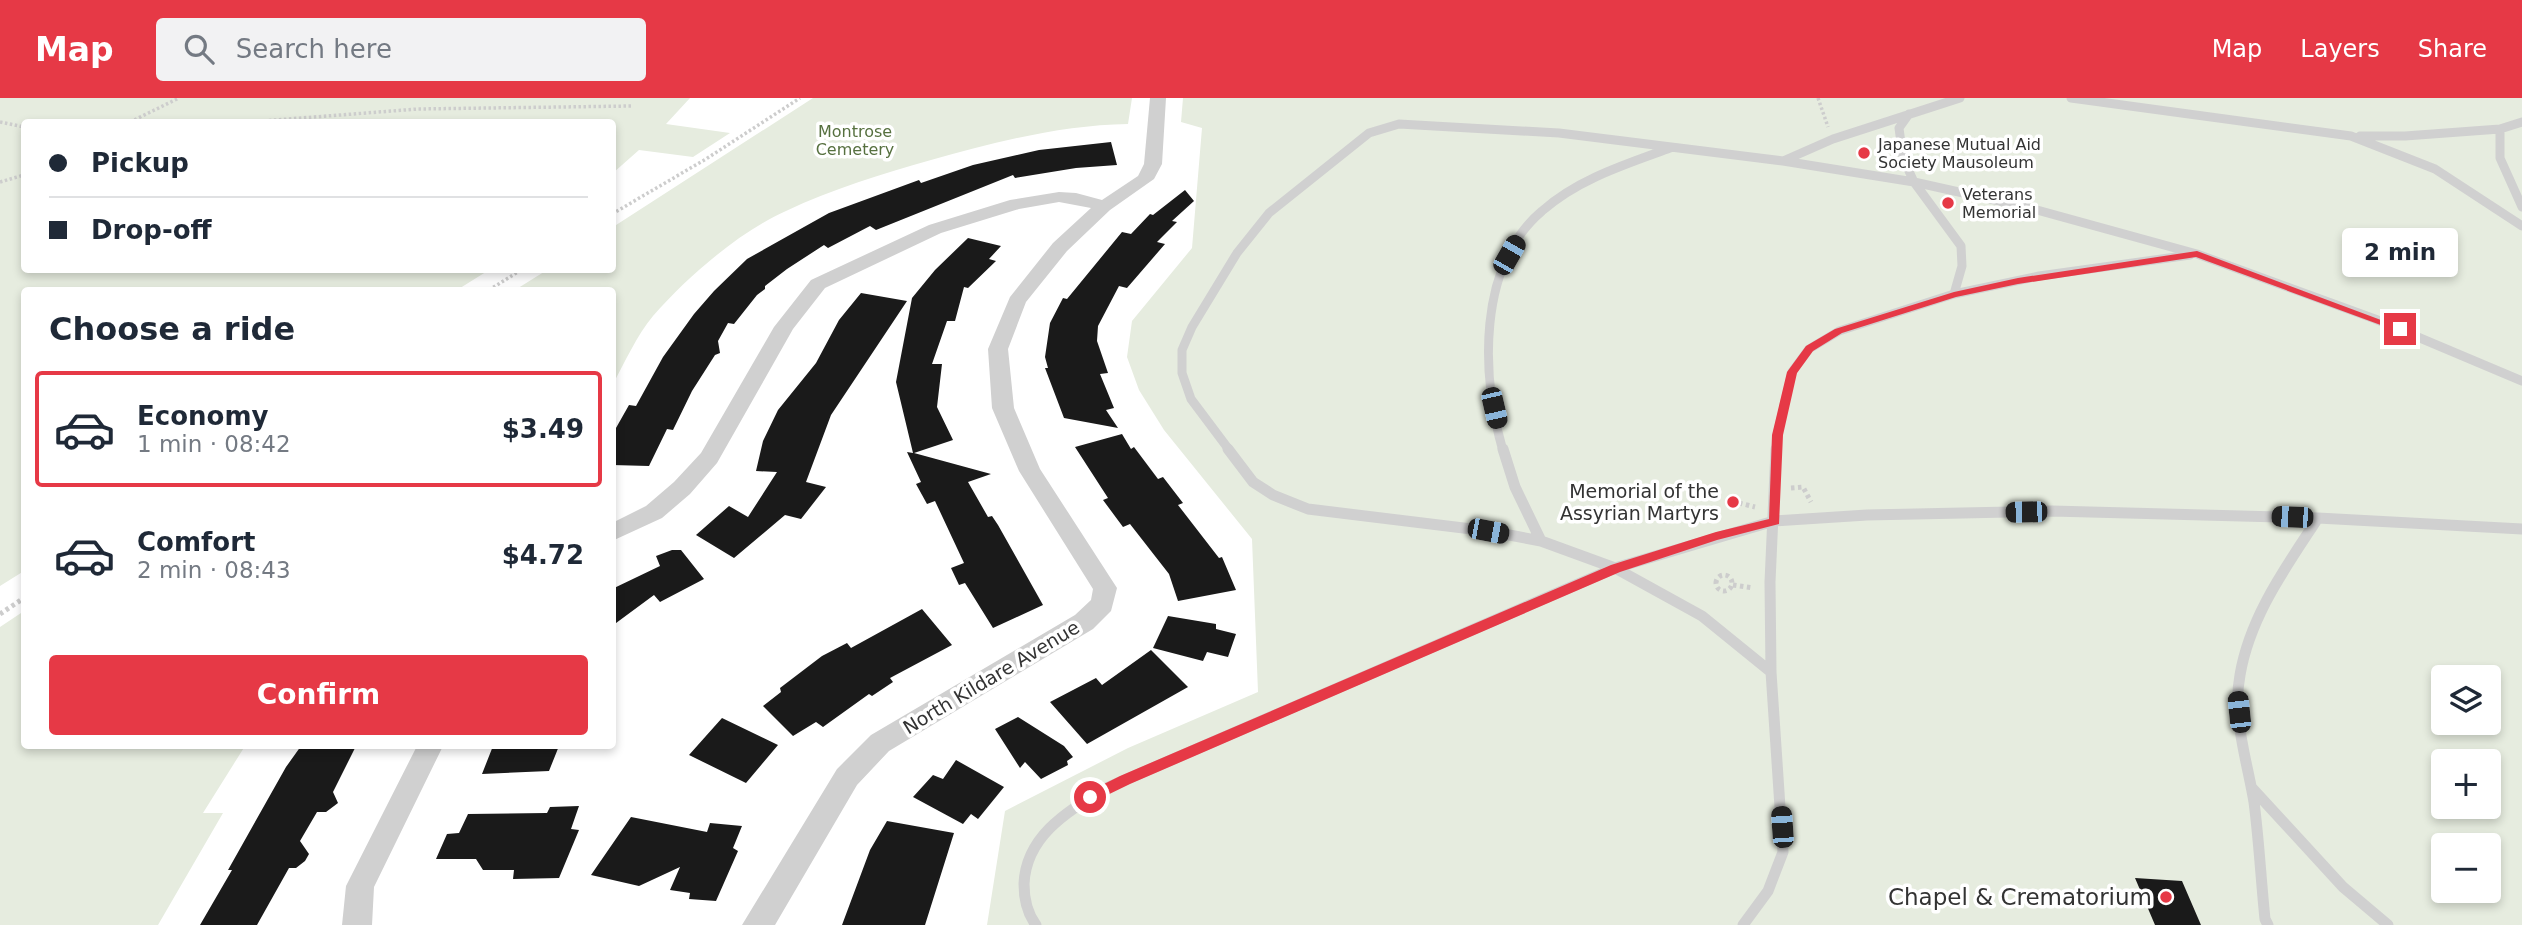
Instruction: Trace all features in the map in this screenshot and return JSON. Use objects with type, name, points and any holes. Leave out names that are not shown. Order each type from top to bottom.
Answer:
[{"type":"street","name":"North Kildare Avenue","points":[[757,925],[847,777],[880,743],[1084,622],[1102,604],[1105,588],[1030,471],[1003,408],[998,349],[1017,301],[1060,247],[1104,206],[1144,179],[1153,164],[1157,98]]},
{"type":"street","points":[[616,531],[654,512],[682,488],[709,458],[784,327],[818,284],[935,229],[1016,204],[1059,197],[1076,198],[1104,206]]},
{"type":"street","points":[[357,925],[360,886],[428,749]]},
{"type":"lane","points":[[1783,161],[1833,139],[1960,98]]},
{"type":"lane","points":[[2071,98],[2351,136],[2405,136],[2500,129],[2522,122]]},
{"type":"lane","points":[[1909,114],[1899,128],[1903,158],[1914,182],[1961,246],[1962,266],[1954,295]]},
{"type":"lane","points":[[1771,671],[1702,616],[1615,568],[1541,541],[1488,531],[1308,509],[1273,495],[1253,482],[1191,399],[1182,373],[1182,350],[1192,327],[1237,253],[1269,213],[1369,133],[1382,128],[1418,124],[1533,131],[1783,161],[1914,182],[2026,207],[2197,254],[2375,319],[2522,381]]},
{"type":"lane","points":[[2500,129],[2500,158],[2522,207]]},
{"type":"lane","points":[[2351,136],[2435,169],[2522,226]]},
{"type":"lane","points":[[1541,541],[1508,467],[1494,408],[1489,351],[1494,295],[1509,255],[1525,227],[1551,203],[1581,183],[1674,147]]},
{"type":"lane","points":[[1743,925],[1763,904],[1776,881],[1783,852],[1771,671],[1770,582],[1780,423],[1792,372],[1809,349],[1839,331],[1954,295],[2039,276],[2197,254]]},
{"type":"lane","points":[[1036,925],[1030,919],[1025,902],[1023,876],[1027,857],[1039,835],[1077,805],[1116,783],[1615,568],[1716,536],[1774,521],[1867,515],[2052,511],[2318,517],[2522,529]]},
{"type":"lane","points":[[2268,925],[2265,919],[2252,788],[2237,698],[2240,673],[2253,630],[2276,584],[2318,517]]},
{"type":"lane","points":[[2252,788],[2343,887],[2388,925]]},
{"type":"path","points":[[136,119],[179,98]]},
{"type":"path","points":[[616,212],[706,159],[800,98]]},
{"type":"path","points":[[1818,98],[1833,139]]},
{"type":"path","points":[[289,119],[418,109],[631,106]]},
{"type":"path","points":[[0,122],[21,126]]},
{"type":"path","points":[[0,182],[21,176]]},
{"type":"path","points":[[494,287],[516,273]]},
{"type":"path","points":[[1775,488],[1804,487],[1812,504],[1775,506]]},
{"type":"path","points":[[0,614],[21,600]]},
{"type":"green space","points":[[0,98],[690,98],[666,124],[730,133],[693,157],[639,150],[616,170],[616,119],[21,119],[21,273],[484,273],[462,287],[21,287],[21,573],[0,586]]},
{"type":"green space","name":"Montrose Cemetery","points":[[813,98],[1132,98],[1128,124],[1054,131],[955,153],[839,189],[768,220],[732,243],[667,301],[642,332],[616,378],[616,287],[520,287],[542,273],[616,273],[616,225]]},
{"type":"green space","points":[[1183,98],[2522,98],[2522,925],[987,925],[1005,811],[1128,748],[1258,692],[1252,539],[1164,430],[1139,390],[1127,357],[1132,321],[1192,248],[1202,128],[1181,122]]},
{"type":"green space","points":[[21,613],[21,749],[243,749],[203,813],[223,813],[158,925],[0,925],[0,627]]},
{"type":"building","points":[[1111,142],[1117,165],[1076,168],[1015,178],[1013,175],[876,230],[870,226],[828,248],[824,245],[765,286],[734,324],[728,323],[718,341],[720,353],[715,355],[692,391],[673,430],[667,429],[649,466],[616,465],[616,428],[629,405],[636,406],[663,357],[694,314],[747,259],[829,213],[919,180],[921,183],[973,165],[1039,150]]},
{"type":"building","points":[[1185,190],[1194,201],[1172,221],[1177,222],[1157,242],[1165,244],[1127,288],[1119,286],[1098,326],[1097,341],[1108,373],[1100,374],[1114,408],[1106,410],[1118,428],[1064,418],[1045,368],[1048,368],[1045,357],[1050,323],[1063,298],[1067,299],[1122,232],[1131,234],[1150,214],[1153,215]]},
{"type":"building","points":[[968,238],[1001,246],[989,259],[996,261],[968,288],[964,287],[955,321],[947,321],[932,364],[942,364],[937,407],[953,440],[914,453],[991,474],[968,482],[988,517],[992,516],[998,525],[1043,605],[993,628],[965,583],[959,585],[951,568],[964,563],[935,501],[927,504],[916,484],[921,482],[907,452],[913,453],[896,382],[912,298],[935,270]]},
{"type":"building","points":[[861,293],[907,301],[831,415],[806,482],[826,487],[801,519],[785,515],[734,558],[696,535],[729,506],[748,517],[777,472],[756,471],[763,441],[778,410],[816,363],[839,320]]},
{"type":"building","points":[[1122,434],[1131,449],[1134,447],[1158,479],[1163,477],[1183,503],[1178,505],[1219,558],[1222,557],[1236,590],[1178,601],[1169,574],[1130,524],[1123,527],[1103,500],[1108,498],[1075,447]]},
{"type":"building","points":[[672,550],[681,550],[704,579],[660,602],[654,595],[616,623],[616,587],[660,566],[656,556]]},
{"type":"building","points":[[922,609],[952,645],[890,678],[893,682],[872,696],[869,694],[823,727],[816,722],[793,736],[763,706],[781,692],[780,688],[822,656],[847,643],[851,648]]},
{"type":"building","points":[[1168,616],[1216,624],[1216,629],[1236,634],[1228,657],[1207,652],[1203,661],[1153,648]]},
{"type":"building","points":[[1151,650],[1188,687],[1087,744],[1050,702],[1096,678],[1102,685]]},
{"type":"building","points":[[1018,717],[1064,746],[1073,757],[1067,761],[1068,765],[1041,779],[1025,762],[1020,768],[995,729]]},
{"type":"building","points":[[722,718],[778,745],[746,783],[689,755]]},
{"type":"building","points":[[299,749],[354,749],[333,792],[338,803],[326,812],[317,812],[300,841],[309,854],[296,868],[289,868],[257,925],[200,925],[232,870],[228,870]]},
{"type":"building","points":[[492,749],[558,749],[549,771],[482,774]]},
{"type":"building","points":[[956,760],[1004,787],[978,819],[971,814],[963,824],[913,797],[933,775],[943,779]]},
{"type":"building","points":[[579,806],[571,829],[579,830],[559,878],[513,879],[514,870],[483,870],[476,859],[436,859],[447,834],[459,833],[468,814],[547,813],[550,807]]},
{"type":"building","points":[[631,817],[707,832],[710,823],[742,826],[733,848],[738,851],[716,901],[689,899],[690,893],[670,890],[680,867],[639,886],[591,875]]},
{"type":"building","points":[[887,821],[954,833],[925,925],[842,925],[870,850]]},
{"type":"building","name":"Chapel & Crematorium","points":[[2135,878],[2182,881],[2201,925],[2155,925]]},
{"type":"place","name":"Japanese Mutual Aid Society Mausoleum","points":[[1864,153]]},
{"type":"place","name":"Veterans Memorial","points":[[1948,203]]},
{"type":"place","name":"Memorial of the Assyrian Martyrs","points":[[1733,502]]},
{"type":"place","name":"Chapel & Crematorium","points":[[2166,897]]},
{"type":"route","points":[[1090,797],[1615,568],[1774,521],[1777,435],[1792,372],[1809,349],[1839,331],[1954,295],[2039,276],[2197,254],[2400,329]]}]
